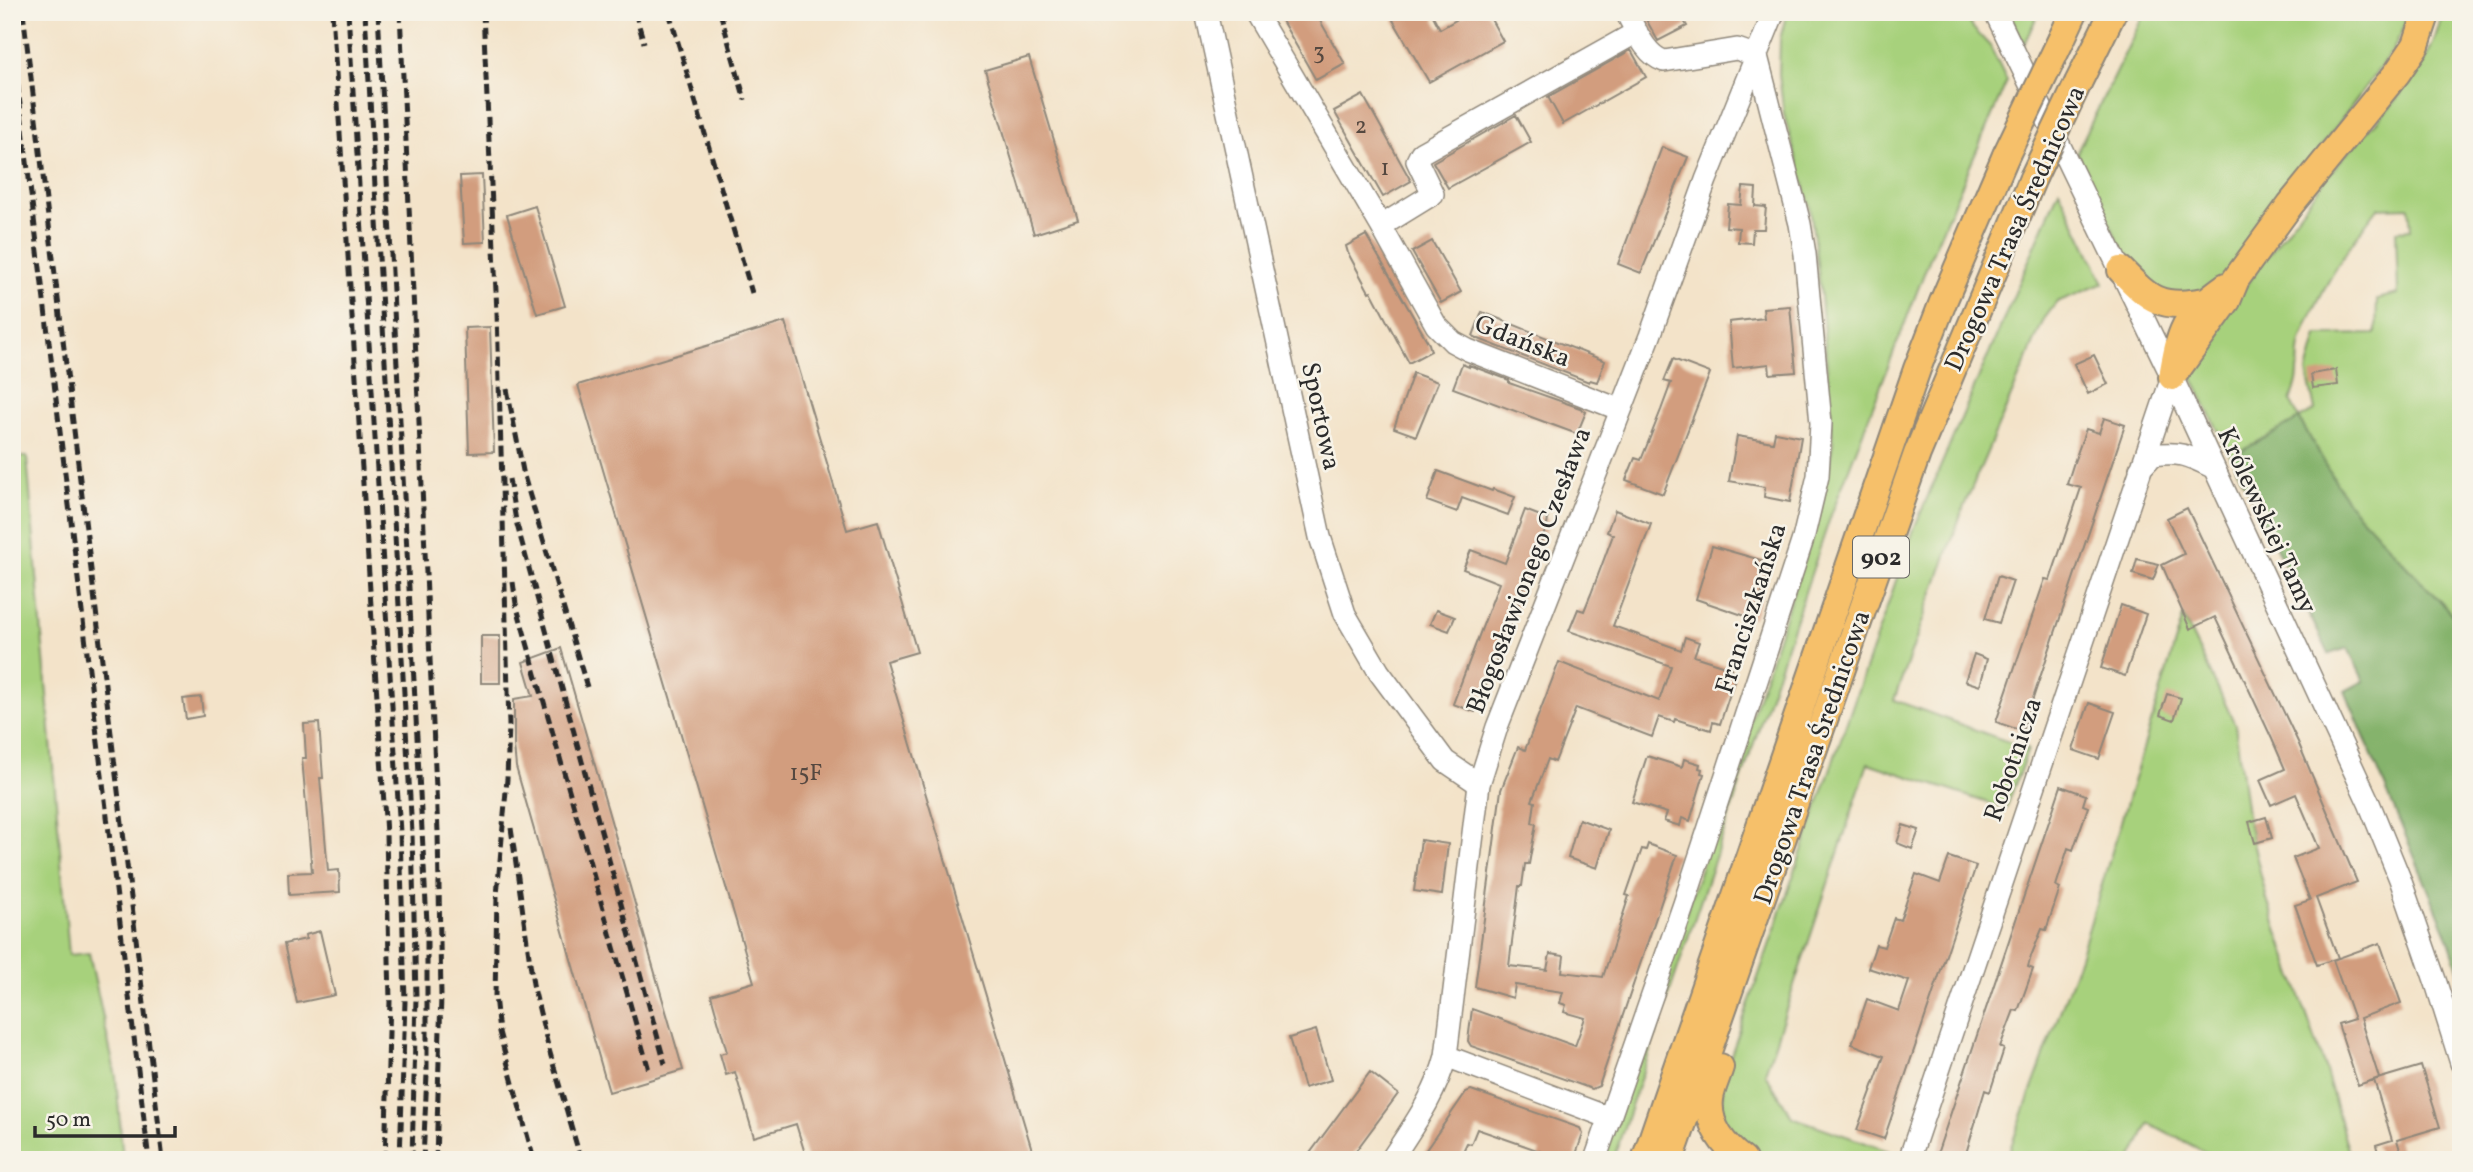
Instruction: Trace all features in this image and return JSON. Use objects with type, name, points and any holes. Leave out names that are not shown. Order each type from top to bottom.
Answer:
[{"type":"main road","name":"Drogowa Trasa Średnicowa","points":[[1645,1160],[1913,381],[1943,302],[2006,155],[2074,12]]},
{"type":"main road","name":"Drogowa Trasa Średnicowa","points":[[1670,1160],[1917,454],[2033,178],[2113,12]]},
{"type":"main road","points":[[2172,377],[2227,300],[2236,279],[2290,205],[2397,73],[2416,45],[2427,12]]},
{"type":"main road","points":[[2121,270],[2144,294],[2157,301],[2185,305],[2205,301]]},
{"type":"main road","points":[[2172,377],[2179,335],[2205,301],[2236,279]]},
{"type":"main road","points":[[1743,1160],[1729,1149],[1715,1130],[1709,1101],[1735,1018],[1747,943]]},
{"type":"street","name":"Sportowa","points":[[1206,12],[1320,537],[1345,614],[1379,671],[1445,761],[1479,784]]},
{"type":"street","points":[[1255,12],[1381,226],[1433,194],[1417,161],[1421,153],[1637,32]]},
{"type":"street","points":[[1626,12],[1650,53],[1664,61],[1737,49],[1757,56]]},
{"type":"street","name":"Błogosławionego Czesława","points":[[1391,1160],[1431,1099],[1441,1076],[1446,1056],[1479,784],[1506,702],[1650,336],[1706,180],[1774,12]]},
{"type":"street","name":"Królewskiej Tamy","points":[[1995,12],[2172,377],[2368,803],[2404,892],[2461,1063]]},
{"type":"street","name":"Franciszkańska","points":[[1595,1160],[1684,904],[1794,565],[1818,476],[1821,423],[1805,254],[1800,224],[1757,56]]},
{"type":"street","name":"Gdańska","points":[[1381,226],[1436,325],[1453,342],[1620,410]]},
{"type":"street","name":"Robotnicza","points":[[1909,1160],[2172,377]]},
{"type":"street","points":[[2140,469],[2153,455],[2171,453],[2183,453],[2212,467]]},
{"type":"street","points":[[1446,1056],[1610,1118]]},
{"type":"green space","points":[[1787,12],[1965,12],[1972,27],[1990,46],[2007,81],[1930,258],[1831,515],[1613,1160],[1603,1160],[1821,509],[1833,442],[1821,296],[1810,206],[1784,115],[1779,75],[1780,39]]},
{"type":"green space","points":[[2009,12],[2039,12],[2024,44]]},
{"type":"green space","points":[[2145,12],[2408,12],[2393,50],[2218,286],[2172,300],[2131,270],[2077,152]]},
{"type":"green space","points":[[2442,12],[2461,12],[2461,624],[2349,504],[2299,419],[2231,457],[2190,373],[2196,354],[2244,287],[2327,177],[2411,81],[2436,37]],"holes":[[[2409,207],[2411,230],[2396,231],[2398,294],[2377,299],[2376,334],[2317,335],[2307,372],[2315,410],[2299,419],[2290,400],[2297,383],[2302,338],[2335,270],[2378,208]]]},
{"type":"green space","points":[[2059,190],[2104,283],[2057,302],[2044,319],[1964,506],[1894,700],[2028,749],[2006,809],[1868,763],[1765,1073],[1792,1117],[1889,1151],[1886,1160],[1824,1161],[1776,1158],[1755,1152],[1739,1144],[1725,1125],[1723,1078],[1915,526]]},
{"type":"green space","points":[[2299,419],[2349,504],[2461,624],[2461,978],[2446,932],[2345,691],[2364,681],[2348,648],[2329,654],[2231,457]]},
{"type":"green space","points":[[12,457],[27,457],[69,955],[89,953],[116,1077],[123,1160],[12,1160],[12,648],[18,647],[12,615]]},
{"type":"green space","points":[[2183,617],[2235,724],[2248,822],[2267,900],[2326,1071],[2351,1160],[2220,1160],[2149,1123],[2131,1160],[2006,1160],[2080,957]]},
{"type":"building","points":[[1277,12],[1315,12],[1345,64],[1316,80]]},
{"type":"building","points":[[1406,12],[1431,12],[1440,29],[1470,12],[1487,12],[1503,41],[1429,82],[1393,20]]},
{"type":"building","points":[[1642,12],[1679,12],[1687,26],[1658,41]]},
{"type":"building","points":[[1631,50],[1646,77],[1563,124],[1548,97]]},
{"type":"building","points":[[1029,57],[1078,220],[1034,234],[985,70]]},
{"type":"building","points":[[1363,95],[1411,181],[1383,197],[1334,111]]},
{"type":"building","points":[[1516,115],[1531,142],[1448,188],[1433,162]]},
{"type":"building","points":[[1662,147],[1688,157],[1641,273],[1618,264]]},
{"type":"building","points":[[482,175],[485,242],[464,243],[460,176]]},
{"type":"building","points":[[1743,187],[1756,188],[1755,206],[1766,207],[1764,229],[1753,229],[1752,243],[1738,242],[1739,228],[1726,227],[1728,204],[1741,205]]},
{"type":"building","points":[[535,206],[565,306],[537,314],[507,215]]},
{"type":"building","points":[[1366,235],[1429,344],[1431,351],[1409,363],[1348,253],[1346,246]]},
{"type":"building","points":[[1432,241],[1461,292],[1441,303],[1412,252]]},
{"type":"building","points":[[1790,306],[1796,372],[1770,374],[1769,364],[1733,368],[1729,322],[1764,318],[1763,308]]},
{"type":"building","points":[[1482,312],[1605,361],[1597,382],[1589,382],[1473,336]]},
{"type":"building","points":[[785,322],[847,530],[878,521],[917,652],[886,661],[1035,1160],[807,1160],[796,1124],[754,1137],[735,1072],[726,1075],[720,1054],[727,1052],[711,995],[754,982],[578,385]]},
{"type":"building","points":[[490,327],[494,452],[469,453],[465,328]]},
{"type":"building","points":[[2094,355],[2108,384],[2088,394],[2074,364]]},
{"type":"building","points":[[1673,359],[1710,373],[1663,494],[1626,480],[1635,458],[1641,460],[1661,410],[1671,383],[1664,381]]},
{"type":"building","points":[[1462,364],[1580,408],[1586,412],[1577,434],[1453,388]]},
{"type":"building","points":[[2336,370],[2338,385],[2313,388],[2311,374]]},
{"type":"building","points":[[1413,373],[1438,382],[1416,436],[1394,428]]},
{"type":"building","points":[[2104,418],[2125,425],[2022,731],[1996,722],[2045,579],[2050,580],[2081,488],[2067,484],[2073,465],[2086,429],[2099,433]]},
{"type":"building","points":[[1775,432],[1801,437],[1790,502],[1764,497],[1765,487],[1729,481],[1737,436],[1773,442]]},
{"type":"building","points":[[1438,471],[1515,497],[1508,515],[1462,498],[1457,512],[1427,501]]},
{"type":"building","points":[[2187,508],[2298,742],[2357,882],[2316,898],[2338,958],[2317,965],[2295,905],[2310,900],[2293,858],[2319,848],[2296,794],[2271,805],[2260,780],[2285,769],[2215,617],[2190,629],[2162,565],[2184,554],[2167,518]]},
{"type":"building","points":[[1525,510],[1548,519],[1547,526],[1475,712],[1453,704],[1499,583],[1463,569],[1471,550],[1505,563]]},
{"type":"building","points":[[1615,510],[1651,524],[1613,626],[1681,650],[1685,637],[1699,642],[1694,656],[1731,668],[1732,677],[1735,678],[1720,724],[1713,722],[1711,730],[1659,717],[1652,737],[1576,708],[1555,762],[1548,759],[1532,801],[1535,802],[1532,823],[1536,824],[1529,864],[1525,864],[1522,886],[1519,886],[1509,966],[1547,970],[1550,954],[1564,956],[1562,972],[1603,977],[1642,849],[1646,850],[1648,844],[1677,855],[1599,1086],[1592,1089],[1471,1046],[1468,1041],[1472,1009],[1575,1046],[1585,1018],[1564,1012],[1566,1005],[1560,1003],[1563,992],[1515,985],[1513,998],[1475,987],[1501,790],[1518,747],[1525,750],[1559,662],[1659,701],[1671,666],[1569,631],[1578,609],[1584,611],[1591,594],[1613,535],[1607,532]]},
{"type":"building","points":[[1712,546],[1771,563],[1754,619],[1696,599]]},
{"type":"building","points":[[2137,559],[2159,564],[2153,580],[2133,574]]},
{"type":"building","points":[[1998,576],[2013,581],[1999,623],[1985,619]]},
{"type":"building","points":[[2121,605],[2146,614],[2125,676],[2101,668]]},
{"type":"building","points":[[1436,610],[1455,617],[1449,631],[1430,624]]},
{"type":"building","points":[[481,636],[500,636],[500,683],[481,683]]},
{"type":"building","points":[[561,648],[683,1070],[609,1092],[516,767],[514,699],[533,696],[523,662]]},
{"type":"building","points":[[1974,654],[1987,659],[1980,686],[1965,681]]},
{"type":"building","points":[[2167,694],[2181,698],[2174,720],[2160,715]]},
{"type":"building","points":[[201,697],[203,716],[186,719],[183,699]]},
{"type":"building","points":[[2089,703],[2115,712],[2099,759],[2073,750]]},
{"type":"building","points":[[319,723],[323,778],[320,778],[328,871],[339,870],[340,892],[289,895],[288,873],[312,872],[302,758],[306,758],[304,724]]},
{"type":"building","points":[[1647,756],[1682,767],[1684,759],[1700,764],[1701,773],[1704,774],[1690,821],[1682,818],[1680,826],[1664,821],[1667,813],[1632,802]]},
{"type":"building","points":[[2061,786],[2086,795],[2083,805],[2088,807],[2073,850],[2068,848],[2056,886],[2060,888],[2046,930],[2042,929],[2031,956],[2028,967],[2033,969],[2018,1011],[2014,1010],[2000,1047],[2004,1049],[1990,1092],[1985,1090],[1964,1160],[1945,1160],[1936,1157]]},
{"type":"building","points":[[2266,817],[2272,838],[2255,843],[2249,822]]},
{"type":"building","points":[[1579,819],[1609,830],[1597,868],[1568,858]]},
{"type":"building","points":[[1903,825],[1919,830],[1912,849],[1897,843]]},
{"type":"building","points":[[1421,840],[1448,844],[1442,895],[1414,891]]},
{"type":"building","points":[[1949,857],[1976,866],[1884,1139],[1857,1130],[1884,1056],[1852,1044],[1867,999],[1899,1011],[1909,981],[1868,968],[1876,945],[1884,947],[1894,918],[1900,920],[1916,874],[1940,883]]},
{"type":"building","points":[[320,931],[335,995],[297,1003],[284,944],[306,939],[305,935]]},
{"type":"building","points":[[2380,943],[2401,1003],[2360,1018],[2379,1078],[2358,1085],[2338,1024],[2354,1019],[2333,960]]},
{"type":"building","points":[[1316,1030],[1331,1080],[1304,1088],[1289,1038]]},
{"type":"building","points":[[2421,1066],[2440,1127],[2397,1140],[2403,1160],[2380,1160],[2376,1145],[2392,1140],[2374,1080]]},
{"type":"building","points":[[1370,1072],[1398,1094],[1349,1160],[1305,1160]]},
{"type":"building","points":[[1471,1090],[1580,1128],[1583,1134],[1574,1160],[1537,1160],[1540,1151],[1477,1129],[1471,1144],[1467,1143],[1459,1160],[1419,1160],[1466,1092]]},
{"type":"railway","points":[[23,12],[163,1160]]},
{"type":"railway","points":[[332,12],[386,834],[390,1001],[385,1160]]},
{"type":"railway","points":[[348,12],[400,832],[405,1001],[400,1160]]},
{"type":"railway","points":[[365,12],[412,833],[416,997],[412,1160]]},
{"type":"railway","points":[[378,12],[427,923],[427,1074],[423,1160]]},
{"type":"railway","points":[[400,12],[438,832],[441,996],[436,1160]]},
{"type":"railway","points":[[483,12],[497,313],[509,725],[497,896],[495,996],[499,1032],[534,1160]]},
{"type":"railway","points":[[635,12],[644,43]]},
{"type":"railway","points":[[669,12],[752,293]]},
{"type":"railway","points":[[720,12],[745,100]]},
{"type":"railway","points":[[12,39],[149,1160]]},
{"type":"railway","points":[[507,389],[524,476],[587,687]]},
{"type":"railway","points":[[509,479],[516,521],[665,1064]]},
{"type":"railway","points":[[513,582],[516,604],[649,1070]]},
{"type":"railway","points":[[511,828],[533,984],[581,1160]]}]
